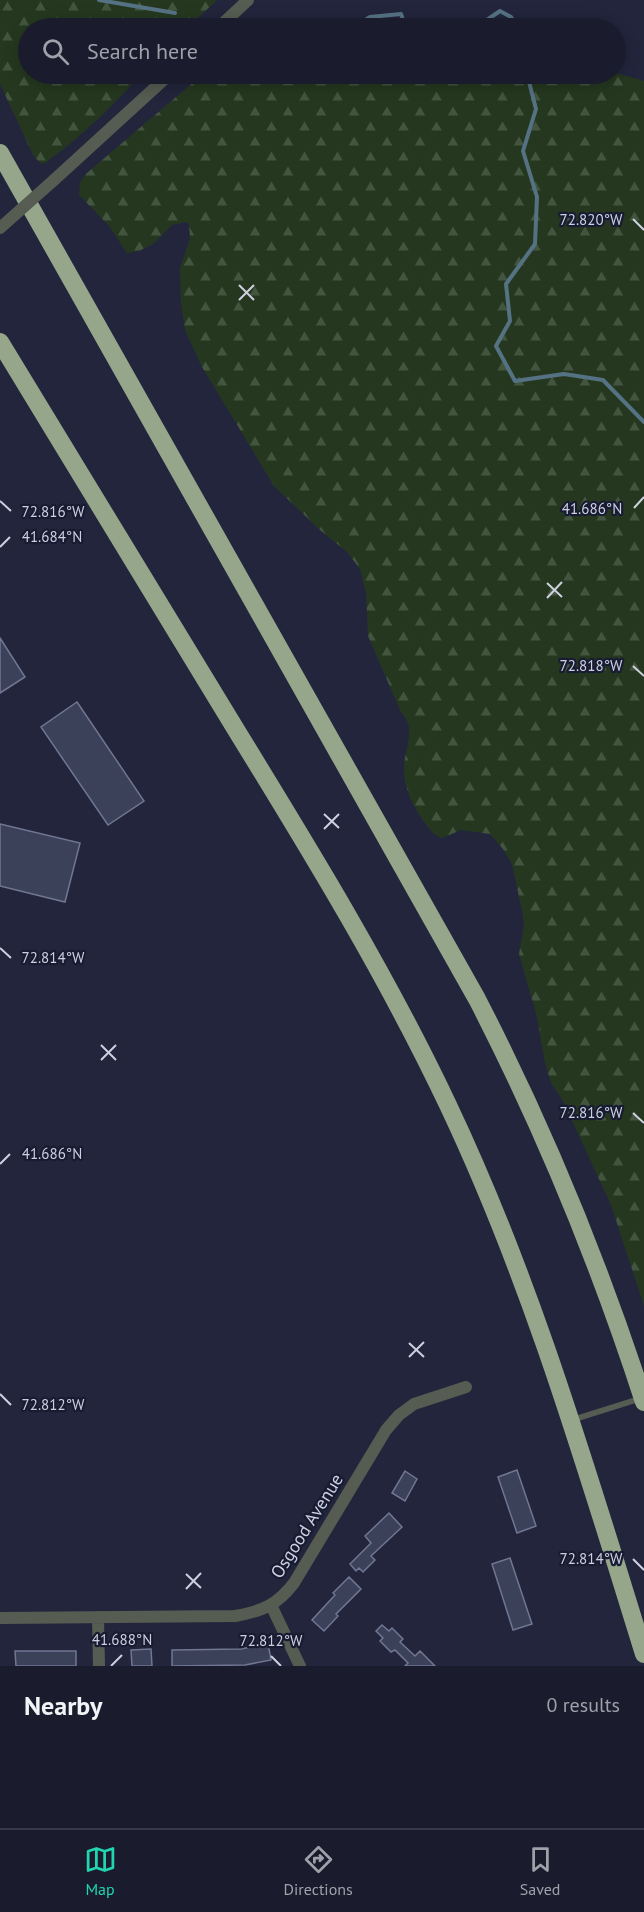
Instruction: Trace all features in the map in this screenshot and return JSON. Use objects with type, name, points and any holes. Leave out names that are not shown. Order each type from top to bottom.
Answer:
[{"type":"highway","points":[[0,153],[440,931],[485,1015],[564,1184],[606,1292],[643,1400]]},
{"type":"highway","points":[[0,342],[333,888],[400,1007],[453,1116],[502,1227],[543,1334],[644,1654]]},
{"type":"street","points":[[229,18],[249,0]]},
{"type":"street","points":[[0,228],[159,84]]},
{"type":"street","name":"Osgood Avenue","points":[[0,1618],[235,1616],[271,1605],[284,1596],[294,1582],[386,1430],[399,1414],[414,1404],[466,1386]]},
{"type":"street","points":[[271,1605],[300,1666]]},
{"type":"street","points":[[98,1617],[99,1666]]},
{"type":"lane","points":[[571,1420],[643,1400]]},
{"type":"green space","points":[[0,0],[217,0],[198,18],[18,18],[18,84],[132,84],[88,128],[65,148],[41,164],[33,155],[0,84]]},
{"type":"green space","points":[[626,76],[644,81],[644,1306],[611,1205],[562,1099],[551,1083],[545,1063],[537,1017],[519,954],[524,925],[512,864],[490,834],[461,830],[442,838],[430,830],[415,807],[404,773],[409,738],[408,725],[368,636],[366,593],[360,569],[347,552],[274,486],[202,367],[185,330],[181,303],[180,268],[190,239],[189,224],[185,222],[172,225],[153,244],[139,251],[127,253],[110,227],[79,195],[80,182],[87,173],[191,84],[626,84]]},
{"type":"building","points":[[0,638],[25,677],[0,693]]},
{"type":"building","points":[[77,702],[144,801],[108,825],[41,727]]},
{"type":"building","points":[[0,824],[80,843],[65,902],[0,886]]},
{"type":"building","points":[[517,1470],[536,1526],[517,1533],[498,1477]]},
{"type":"building","points":[[405,1471],[417,1479],[405,1501],[392,1493]]},
{"type":"building","points":[[389,1513],[402,1527],[371,1556],[375,1560],[363,1572],[359,1568],[356,1571],[350,1564],[371,1543],[365,1536]]},
{"type":"building","points":[[510,1558],[532,1624],[513,1630],[492,1564]]},
{"type":"building","points":[[349,1577],[361,1589],[336,1614],[338,1616],[324,1631],[312,1620]]},
{"type":"building","points":[[382,1625],[389,1631],[392,1628],[403,1639],[400,1642],[415,1656],[420,1651],[435,1666],[405,1666],[408,1663],[395,1650],[391,1652],[380,1641],[383,1638],[376,1631]]},
{"type":"building","points":[[268,1643],[271,1660],[245,1665],[172,1666],[172,1650],[241,1649]]},
{"type":"building","points":[[151,1649],[152,1666],[132,1666],[131,1650]]},
{"type":"building","points":[[15,1651],[76,1651],[76,1666],[16,1666]]},
{"type":"waterway","points":[[99,0],[175,13]]},
{"type":"waterway","points":[[490,18],[500,11],[512,18]]},
{"type":"waterway","points":[[368,18],[401,14],[402,18]]},
{"type":"waterway","points":[[530,84],[536,109],[523,151],[537,197],[535,244],[506,284],[510,321],[496,346],[515,381],[564,374],[603,380],[644,422]]}]
